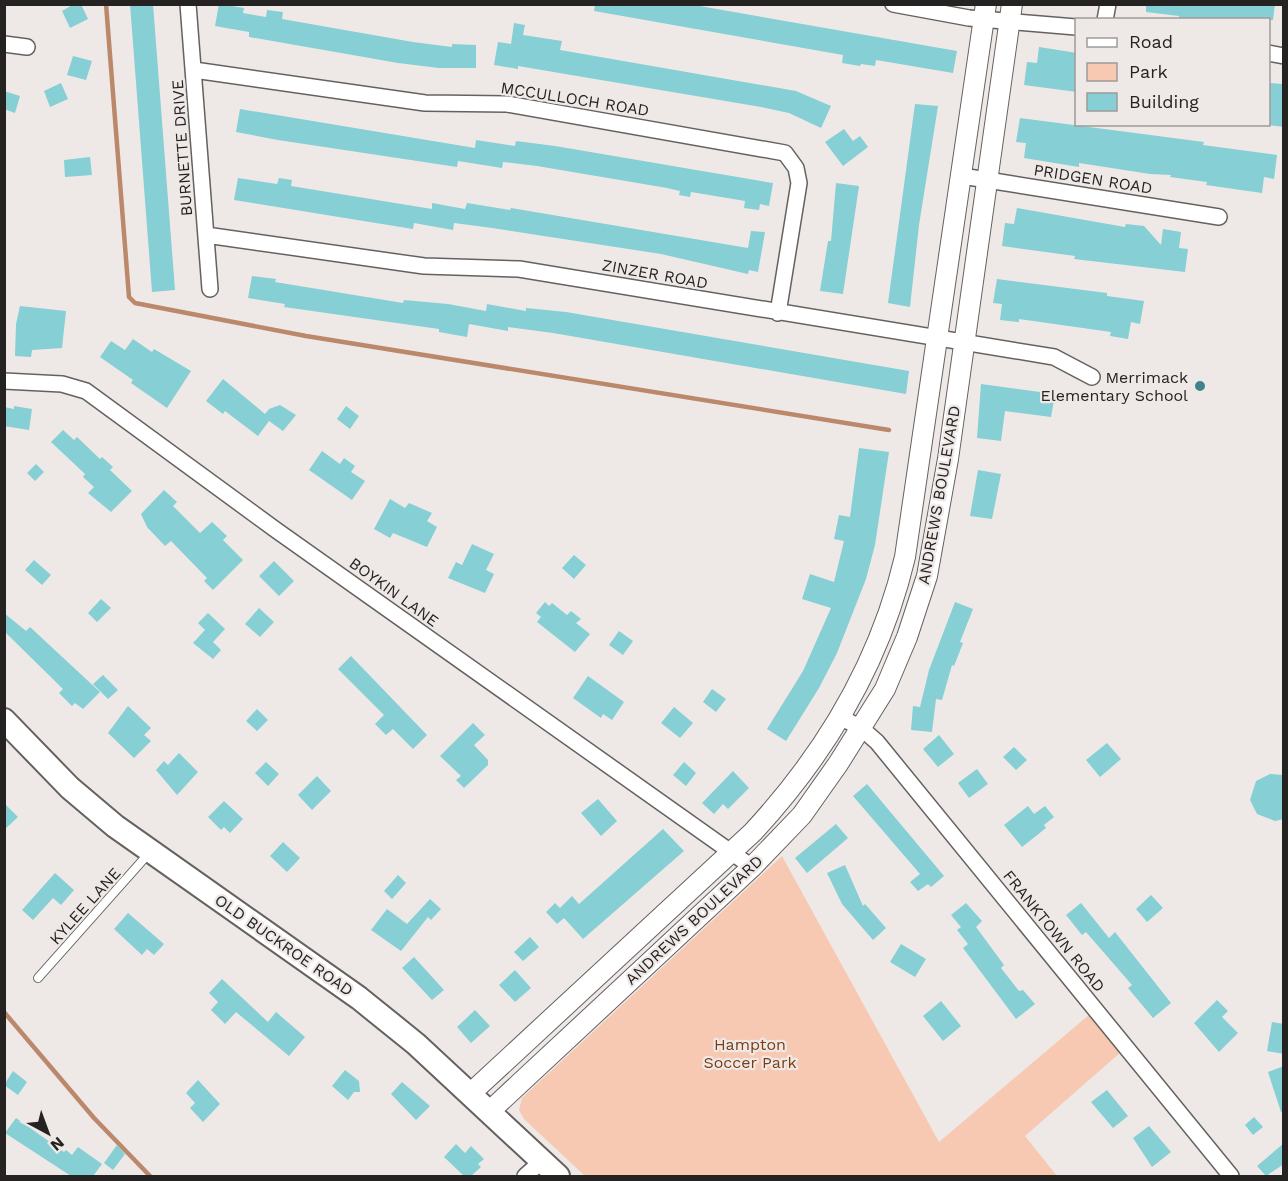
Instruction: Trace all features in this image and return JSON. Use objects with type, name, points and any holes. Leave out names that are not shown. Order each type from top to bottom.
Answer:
[{"type":"main road","name":"OLD BUCKROE ROAD","points":[[4,720],[70,788],[151,851],[359,998],[471,1093],[558,1176]]},
{"type":"street","name":"BURNETTE DRIVE","points":[[188,4],[210,289]]},
{"type":"street","points":[[893,4],[1011,13],[1075,27]]},
{"type":"street","name":"ANDREWS BOULEVARD","points":[[471,1093],[732,852],[779,804],[842,718],[879,644],[899,584],[912,522],[985,12]]},
{"type":"street","name":"ANDREWS BOULEVARD","points":[[490,1111],[752,867],[802,815],[861,729],[885,689],[907,637],[927,576],[948,459],[1011,13]]},
{"type":"street","points":[[4,44],[27,47]]},
{"type":"street","name":"MCCULLOCH ROAD","points":[[194,70],[425,103],[507,104],[784,153],[796,168],[798,183],[778,313]]},
{"type":"street","name":"PRIDGEN ROAD","points":[[962,176],[1219,217]]},
{"type":"street","name":"ZINZER ROAD","points":[[206,235],[424,266],[519,269],[1054,357],[1092,377]]},
{"type":"street","name":"BOYKIN LANE","points":[[4,381],[62,384],[86,391],[334,572],[752,867]]},
{"type":"street","name":"FRANKTOWN ROAD","points":[[842,718],[877,742],[1231,1176]]},
{"type":"street","points":[[525,1176],[542,1161]]},
{"type":"lane","name":"KYLEE LANE","points":[[38,978],[151,851]]},
{"type":"green space","name":"Hampton Soccer Park","points":[[782,856],[939,1142],[1090,1014],[1121,1052],[1025,1136],[1057,1176],[585,1176],[524,1119],[519,1110],[522,1098]]},
{"type":"building","points":[[74,4],[81,4],[88,19],[70,28],[62,11]]},
{"type":"building","points":[[130,4],[153,4],[175,290],[152,292]]},
{"type":"building","points":[[219,4],[244,8],[243,13],[266,17],[267,10],[283,12],[282,19],[413,42],[452,47],[452,44],[476,45],[476,68],[439,68],[398,63],[249,37],[249,32],[215,26]]},
{"type":"building","points":[[595,4],[688,4],[957,51],[953,73],[876,60],[875,66],[861,64],[860,66],[842,63],[843,55],[594,11]]},
{"type":"building","points":[[1146,4],[1275,4],[1273,20],[1270,18],[1179,18],[1179,16],[1146,12]]},
{"type":"building","points":[[514,23],[525,25],[523,35],[562,41],[560,50],[796,91],[831,106],[821,128],[789,113],[761,107],[518,66],[518,69],[494,65],[498,42],[511,44]]},
{"type":"building","points":[[1039,47],[1075,53],[1075,92],[1024,85],[1027,62],[1037,63]]},
{"type":"building","points":[[73,56],[92,61],[86,80],[67,75]]},
{"type":"building","points":[[61,83],[68,99],[50,107],[44,91]]},
{"type":"building","points":[[1270,83],[1284,84],[1284,127],[1270,125]]},
{"type":"building","points":[[4,91],[20,96],[15,113],[4,109]]},
{"type":"building","points":[[915,104],[938,106],[919,225],[910,307],[888,303]]},
{"type":"building","points":[[240,109],[475,148],[476,140],[515,146],[516,141],[555,146],[773,183],[769,206],[760,204],[759,210],[744,208],[745,201],[691,192],[690,197],[679,195],[680,191],[667,188],[537,166],[503,162],[502,168],[458,161],[457,167],[236,132]]},
{"type":"building","points":[[1020,118],[1204,142],[1203,145],[1277,155],[1274,179],[1264,177],[1262,193],[1206,185],[1207,182],[1170,177],[1171,175],[1079,163],[1079,167],[1024,158],[1026,143],[1016,142]]},
{"type":"building","points":[[844,129],[853,141],[860,136],[868,147],[843,166],[825,142]]},
{"type":"building","points":[[90,157],[92,175],[65,177],[64,160]]},
{"type":"building","points":[[238,178],[277,184],[279,178],[292,180],[291,186],[432,209],[432,203],[465,209],[467,203],[510,210],[511,208],[748,248],[751,231],[765,232],[758,272],[749,270],[748,274],[661,254],[492,228],[454,223],[453,230],[414,223],[413,229],[234,200]]},
{"type":"building","points":[[836,183],[859,186],[843,294],[820,291],[828,241],[831,241]]},
{"type":"building","points":[[1017,208],[1125,227],[1126,224],[1144,226],[1161,245],[1163,229],[1181,232],[1179,248],[1188,249],[1185,272],[1074,259],[1075,256],[1002,246],[1005,223],[1014,224]]},
{"type":"building","points":[[252,276],[276,279],[275,282],[403,303],[404,300],[448,304],[486,311],[487,304],[526,311],[526,308],[566,312],[909,371],[906,394],[553,333],[508,327],[508,331],[469,324],[467,337],[439,332],[439,329],[284,307],[285,304],[248,298]]},
{"type":"building","points":[[997,279],[1107,293],[1107,296],[1144,301],[1140,324],[1131,322],[1128,339],[1110,336],[1111,332],[1019,319],[1019,322],[1000,320],[1002,304],[993,303]]},
{"type":"building","points":[[20,306],[66,311],[62,348],[32,350],[31,357],[15,356],[16,324]]},
{"type":"building","points":[[133,339],[152,352],[154,349],[191,371],[167,408],[131,383],[133,380],[100,357],[111,341],[125,350]]},
{"type":"building","points":[[223,379],[265,414],[269,409],[280,405],[296,415],[283,431],[269,421],[258,436],[225,411],[223,414],[206,401]]},
{"type":"building","points":[[981,384],[1055,394],[1051,417],[1005,411],[1001,441],[977,438]]},
{"type":"building","points":[[14,406],[32,409],[29,430],[4,426],[4,407],[14,409]]},
{"type":"building","points":[[346,406],[359,416],[350,429],[337,419]]},
{"type":"building","points":[[63,430],[74,440],[77,437],[100,459],[102,457],[113,467],[110,470],[132,491],[111,512],[88,493],[94,487],[83,477],[85,474],[51,442]]},
{"type":"building","points":[[859,448],[889,452],[875,545],[866,579],[837,653],[819,688],[786,741],[767,729],[803,671],[831,608],[802,599],[810,574],[834,582],[844,541],[834,539],[839,515],[850,517]]},
{"type":"building","points":[[322,451],[340,464],[344,458],[355,466],[351,472],[365,481],[352,500],[309,470]]},
{"type":"building","points":[[36,464],[44,472],[35,481],[27,473]]},
{"type":"building","points":[[978,470],[1001,474],[992,519],[970,516]]},
{"type":"building","points":[[164,490],[177,502],[173,506],[200,533],[212,522],[227,536],[223,540],[243,560],[213,590],[204,581],[207,578],[171,541],[165,546],[147,527],[141,514]]},
{"type":"building","points":[[390,499],[405,508],[409,503],[432,513],[427,521],[437,527],[427,547],[393,533],[390,538],[374,529]]},
{"type":"building","points":[[472,544],[494,554],[486,570],[494,574],[485,593],[448,578],[456,562],[462,565]]},
{"type":"building","points":[[574,555],[586,565],[574,579],[562,568]]},
{"type":"building","points":[[34,560],[51,575],[42,585],[25,570]]},
{"type":"building","points":[[274,561],[294,581],[279,596],[259,576]]},
{"type":"building","points":[[101,599],[111,608],[97,622],[88,613]]},
{"type":"building","points":[[545,602],[549,606],[552,603],[567,615],[571,611],[581,619],[576,623],[590,634],[575,652],[537,622],[541,617],[536,613]]},
{"type":"building","points":[[955,602],[973,609],[960,642],[963,643],[954,666],[952,665],[942,700],[936,699],[932,732],[911,730],[913,706],[920,707],[929,670]]},
{"type":"building","points":[[259,608],[274,622],[260,637],[245,624]]},
{"type":"building","points":[[4,613],[26,631],[30,627],[100,692],[83,709],[75,703],[72,706],[59,693],[63,689],[7,634],[4,629]]},
{"type":"building","points":[[208,613],[225,629],[213,642],[221,650],[213,659],[193,643],[205,630],[198,623]]},
{"type":"building","points":[[619,631],[633,641],[623,655],[609,645]]},
{"type":"building","points":[[351,656],[427,735],[413,749],[393,729],[386,735],[375,724],[384,715],[338,669]]},
{"type":"building","points":[[103,675],[118,690],[108,699],[93,684]]},
{"type":"building","points":[[588,676],[624,702],[612,720],[603,714],[601,718],[573,698]]},
{"type":"building","points":[[712,689],[726,699],[716,712],[703,702]]},
{"type":"building","points":[[128,706],[151,728],[144,735],[151,741],[134,758],[108,733]]},
{"type":"building","points":[[674,707],[693,723],[680,738],[661,723]]},
{"type":"building","points":[[257,709],[268,720],[257,731],[246,721]]},
{"type":"building","points":[[473,723],[485,735],[474,745],[488,760],[488,765],[464,788],[456,780],[461,776],[440,756]]},
{"type":"building","points":[[939,735],[954,754],[938,767],[923,749]]},
{"type":"building","points":[[1107,743],[1121,759],[1100,777],[1086,760]]},
{"type":"building","points":[[1014,747],[1027,760],[1016,770],[1003,757]]},
{"type":"building","points":[[179,753],[198,772],[177,795],[156,770],[164,761],[168,765]]},
{"type":"building","points":[[266,762],[279,774],[268,786],[255,773]]},
{"type":"building","points":[[684,762],[696,773],[686,786],[673,775]]},
{"type":"building","points":[[977,769],[988,784],[969,798],[958,783]]},
{"type":"building","points":[[733,771],[749,788],[728,809],[723,804],[714,814],[702,803]]},
{"type":"building","points":[[1270,774],[1284,775],[1284,819],[1275,821],[1257,814],[1250,800],[1256,781]]},
{"type":"building","points":[[317,776],[331,791],[312,810],[298,795]]},
{"type":"building","points":[[867,784],[944,876],[931,887],[928,884],[918,891],[910,882],[920,874],[853,796]]},
{"type":"building","points":[[598,799],[617,821],[601,836],[581,813]]},
{"type":"building","points":[[224,801],[243,819],[230,833],[224,827],[221,830],[208,817]]},
{"type":"building","points":[[4,803],[18,817],[4,830]]},
{"type":"building","points":[[1028,806],[1034,814],[1045,806],[1054,817],[1044,825],[1046,828],[1022,847],[1004,825]]},
{"type":"building","points":[[836,824],[848,838],[807,873],[795,858]]},
{"type":"building","points":[[663,829],[684,851],[583,939],[564,918],[557,924],[546,912],[555,903],[560,908],[572,896],[579,904]]},
{"type":"building","points":[[283,842],[300,858],[287,872],[270,856]]},
{"type":"building","points":[[845,865],[863,906],[865,904],[886,928],[873,940],[842,904],[827,873]]},
{"type":"building","points":[[55,873],[74,890],[61,905],[53,898],[33,920],[22,910]]},
{"type":"building","points":[[398,875],[406,883],[392,899],[384,891]]},
{"type":"building","points":[[1151,895],[1163,908],[1147,922],[1136,909]]},
{"type":"building","points":[[430,899],[441,909],[431,920],[428,917],[401,951],[371,930],[387,909],[407,924]]},
{"type":"building","points":[[966,903],[982,921],[976,927],[1004,965],[1001,968],[1019,991],[1023,990],[1035,1004],[1016,1019],[963,948],[968,944],[957,930],[961,927],[951,915]]},
{"type":"building","points":[[1081,903],[1109,938],[1115,932],[1171,1003],[1153,1018],[1128,988],[1132,985],[1086,932],[1082,935],[1066,915]]},
{"type":"building","points":[[128,913],[164,944],[154,955],[147,949],[142,955],[114,929]]},
{"type":"building","points":[[530,937],[539,947],[523,961],[514,952]]},
{"type":"building","points":[[901,944],[926,959],[915,977],[890,962]]},
{"type":"building","points":[[414,957],[444,990],[432,1000],[402,968]]},
{"type":"building","points":[[515,970],[531,988],[515,1002],[499,985]]},
{"type":"building","points":[[222,979],[268,1022],[276,1012],[305,1037],[289,1056],[236,1012],[225,1024],[211,1010],[218,1002],[209,993]]},
{"type":"building","points":[[1217,1000],[1228,1011],[1222,1017],[1238,1033],[1219,1052],[1194,1023]]},
{"type":"building","points":[[941,1001],[961,1026],[943,1041],[923,1016]]},
{"type":"building","points":[[475,1010],[490,1026],[471,1043],[457,1027]]},
{"type":"building","points":[[1272,1022],[1284,1024],[1284,1054],[1267,1051]]},
{"type":"building","points":[[1284,1066],[1284,1112],[1281,1112],[1268,1072]]},
{"type":"building","points":[[345,1070],[359,1081],[360,1092],[354,1092],[348,1100],[332,1086]]},
{"type":"building","points":[[13,1071],[27,1082],[18,1095],[4,1085]]},
{"type":"building","points":[[198,1080],[220,1104],[203,1122],[190,1108],[195,1103],[186,1093]]},
{"type":"building","points":[[402,1082],[430,1106],[416,1120],[391,1094]]},
{"type":"building","points":[[1107,1090],[1128,1116],[1113,1128],[1091,1102]]},
{"type":"building","points":[[1254,1117],[1263,1127],[1253,1135],[1245,1125]]},
{"type":"building","points":[[16,1118],[64,1152],[66,1150],[72,1155],[78,1147],[102,1164],[93,1176],[71,1176],[5,1133]]},
{"type":"building","points":[[1149,1126],[1171,1152],[1152,1167],[1133,1138]]},
{"type":"building","points":[[1284,1143],[1284,1164],[1266,1176],[1257,1166]]},
{"type":"building","points":[[456,1144],[465,1153],[471,1146],[484,1159],[478,1164],[481,1167],[471,1176],[464,1176],[444,1157]]},
{"type":"building","points":[[117,1145],[125,1154],[113,1170],[104,1163]]},
{"type":"waterway","points":[[106,4],[129,297],[135,303],[306,336],[889,430]]},
{"type":"waterway","points":[[4,1012],[94,1118],[150,1176]]},
{"type":"place","name":"Merrimack Elementary School","points":[[1200,386]]}]
